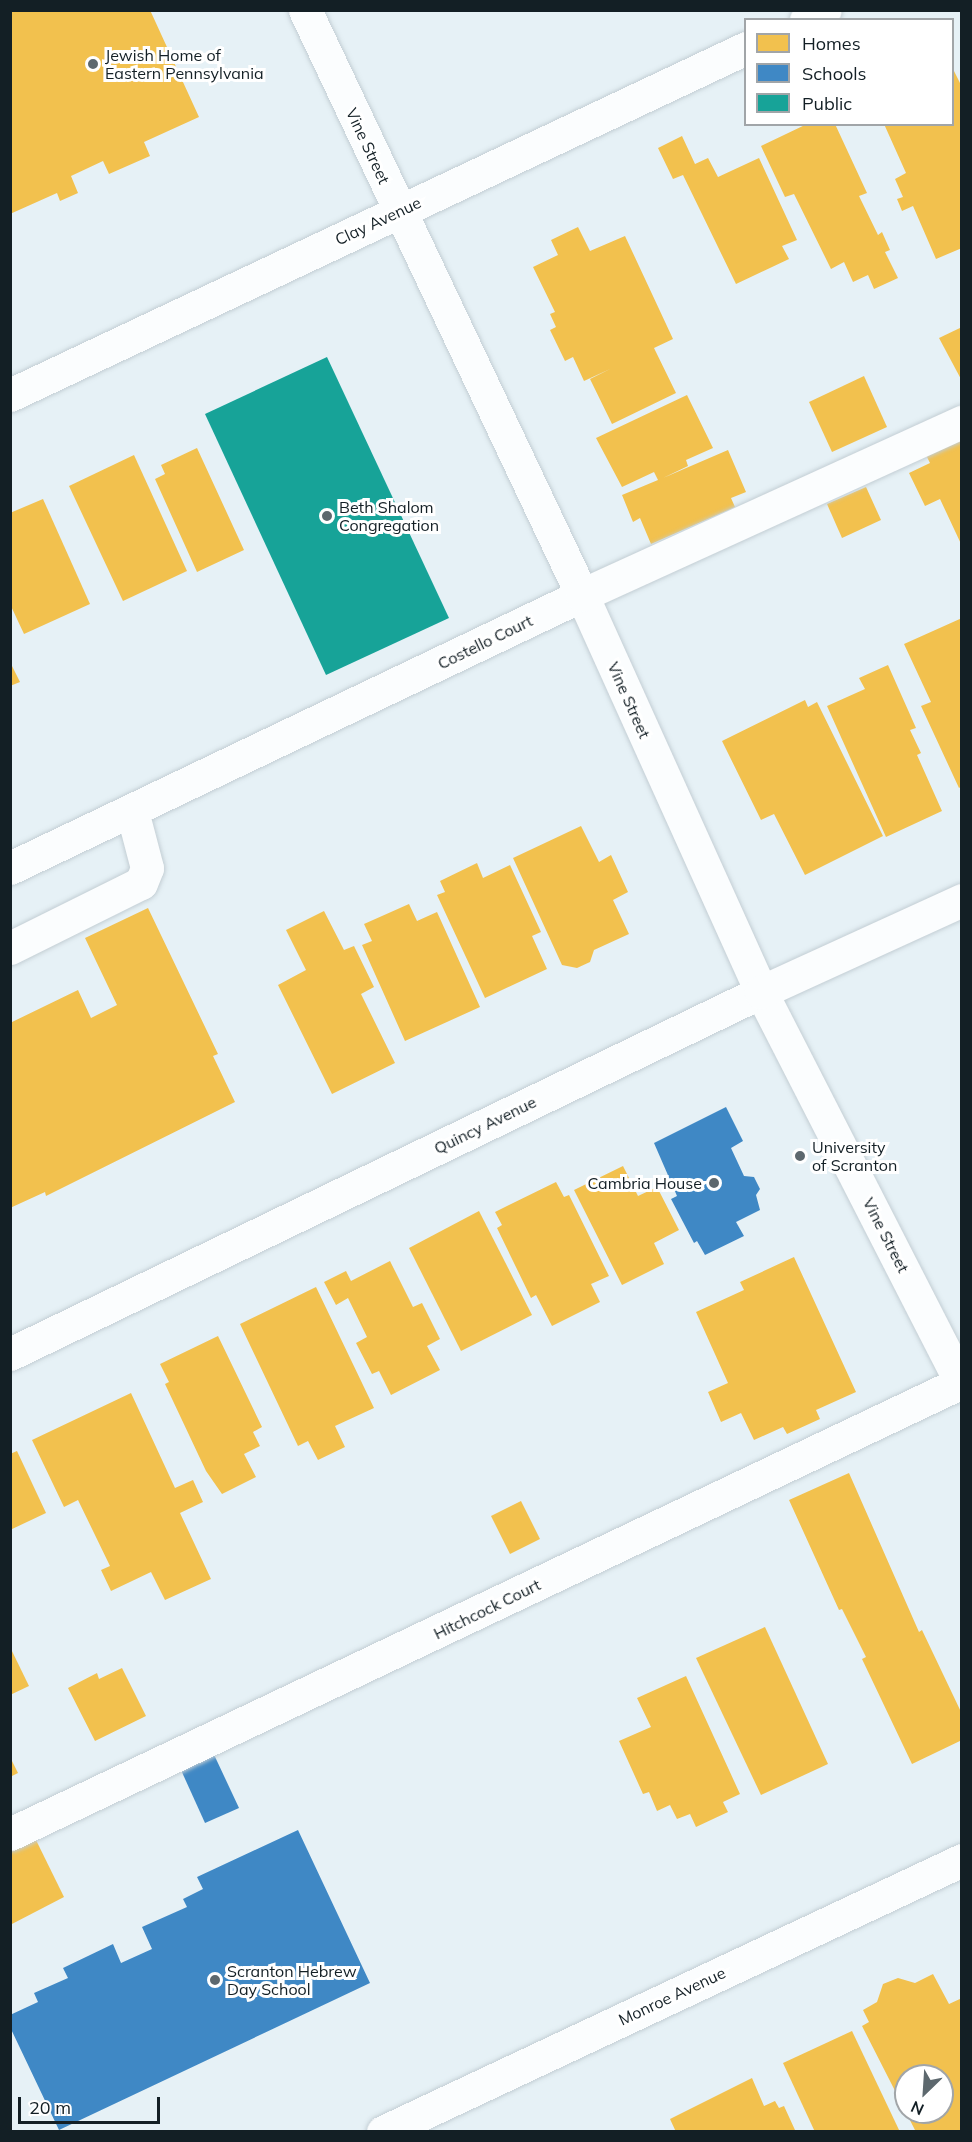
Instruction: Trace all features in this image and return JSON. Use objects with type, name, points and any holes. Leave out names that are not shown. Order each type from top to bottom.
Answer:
[{"type":"street","name":"Vine Street","points":[[305,10],[398,211],[582,596],[761,992],[961,1383]]},
{"type":"street","points":[[810,18],[825,10]]},
{"type":"street","name":"Clay Avenue","points":[[10,395],[744,49]]},
{"type":"street","name":"Costello Court","points":[[10,868],[582,596],[962,422]]},
{"type":"street","points":[[10,948],[141,883],[147,868],[132,811]]},
{"type":"street","name":"Quincy Avenue","points":[[10,1353],[761,992],[962,900]]},
{"type":"street","name":"Hitchcock Court","points":[[10,1834],[961,1383]]},
{"type":"street","name":"Monroe Avenue","points":[[383,2132],[962,1860]]},
{"type":"building: Homes","name":"Jewish Home of Eastern Pennsylvania","points":[[10,10],[150,10],[199,117],[144,142],[150,156],[109,174],[103,161],[71,176],[78,193],[60,201],[57,193],[10,214]]},
{"type":"building: Homes","points":[[954,71],[962,87],[962,248],[936,259],[913,206],[902,211],[897,199],[903,197],[895,179],[906,173],[885,126],[954,126]]},
{"type":"building: Homes","points":[[803,126],[836,126],[867,193],[859,196],[878,235],[882,232],[890,250],[885,252],[898,278],[874,289],[868,275],[853,282],[844,262],[831,269],[794,194],[785,197],[761,146]]},
{"type":"building: Homes","points":[[682,136],[695,164],[708,158],[718,177],[759,158],[797,240],[782,246],[789,259],[736,284],[683,175],[673,179],[658,148]]},
{"type":"building: Homes","points":[[578,227],[590,251],[625,236],[673,339],[654,348],[676,393],[612,424],[590,379],[610,369],[584,381],[573,357],[565,361],[550,330],[556,327],[550,314],[555,312],[533,267],[558,255],[551,240]]},
{"type":"building: Homes","points":[[962,327],[962,381],[939,338]]},
{"type":"building: Homes","points":[[864,376],[887,427],[832,452],[809,402]]},
{"type":"building: Homes","points":[[687,395],[713,448],[686,460],[688,466],[663,478],[728,450],[746,492],[731,498],[735,507],[651,544],[640,518],[633,522],[622,495],[658,480],[654,472],[622,487],[596,438]]},
{"type":"building: Homes","points":[[962,438],[962,546],[940,499],[925,506],[909,473],[930,463],[924,451]]},
{"type":"building: Homes","points":[[197,448],[244,550],[197,572],[155,479],[165,474],[161,465]]},
{"type":"building: Homes","points":[[134,455],[187,571],[123,601],[69,486]]},
{"type":"building: Homes","points":[[866,487],[881,520],[842,538],[827,504]]},
{"type":"building: Homes","points":[[43,499],[90,604],[24,634],[10,604],[10,513]]},
{"type":"building: Homes","points":[[962,618],[962,786],[959,788],[921,706],[931,702],[904,644]]},
{"type":"building: Homes","points":[[10,662],[20,682],[10,686]]},
{"type":"building: Homes","points":[[888,665],[916,728],[910,730],[921,753],[917,755],[942,811],[886,837],[827,706],[865,689],[859,678]]},
{"type":"building: Homes","points":[[805,700],[808,707],[817,702],[883,836],[805,875],[774,814],[761,820],[722,741]]},
{"type":"building: Homes","points":[[581,826],[599,862],[611,855],[628,892],[613,900],[629,934],[594,950],[590,962],[577,968],[562,965],[513,858]]},
{"type":"building: Homes","points":[[477,863],[483,878],[510,865],[541,932],[532,936],[547,969],[485,998],[437,895],[445,892],[440,881]]},
{"type":"building: Homes","points":[[409,904],[417,921],[437,912],[480,1007],[405,1041],[362,945],[372,941],[364,924]]},
{"type":"building: Homes","points":[[148,908],[218,1054],[213,1056],[235,1102],[46,1196],[45,1192],[10,1208],[10,1023],[78,990],[91,1018],[117,1005],[85,938]]},
{"type":"building: Homes","points":[[324,911],[344,950],[354,946],[374,987],[361,994],[395,1063],[332,1094],[278,985],[306,970],[286,930]]},
{"type":"building: Homes","points":[[623,1166],[638,1196],[657,1187],[679,1230],[654,1243],[664,1264],[622,1285],[574,1190]]},
{"type":"building: Homes","points":[[556,1182],[564,1197],[569,1195],[609,1276],[591,1284],[600,1302],[552,1326],[536,1295],[531,1298],[497,1228],[502,1225],[495,1212]]},
{"type":"building: Homes","points":[[479,1211],[532,1315],[461,1351],[409,1248]]},
{"type":"building: Homes","points":[[794,1257],[856,1392],[816,1410],[820,1419],[787,1434],[783,1427],[754,1440],[741,1413],[721,1422],[708,1392],[728,1383],[696,1312],[744,1290],[740,1282]]},
{"type":"building: Homes","points":[[390,1261],[413,1307],[422,1303],[440,1339],[427,1346],[440,1370],[391,1395],[379,1371],[372,1374],[356,1343],[367,1337],[348,1298],[336,1305],[324,1282],[346,1271],[351,1281]]},
{"type":"building: Homes","points":[[316,1287],[374,1408],[335,1426],[345,1447],[318,1460],[308,1441],[298,1446],[240,1324]]},
{"type":"building: Homes","points":[[218,1336],[262,1427],[253,1432],[260,1446],[244,1454],[256,1477],[222,1494],[206,1471],[165,1384],[169,1382],[160,1364]]},
{"type":"building: Homes","points":[[131,1393],[175,1488],[193,1480],[203,1502],[180,1513],[211,1579],[165,1600],[151,1572],[111,1591],[101,1570],[110,1566],[78,1500],[64,1507],[32,1440]]},
{"type":"building: Homes","points":[[17,1451],[46,1513],[10,1530],[10,1454]]},
{"type":"building: Homes","points":[[849,1473],[919,1632],[922,1630],[962,1714],[962,1740],[912,1764],[862,1659],[866,1657],[842,1609],[839,1610],[789,1500]]},
{"type":"building: Homes","points":[[521,1501],[540,1539],[510,1554],[491,1516]]},
{"type":"building: Homes","points":[[765,1627],[828,1764],[761,1795],[696,1658]]},
{"type":"building: Homes","points":[[10,1647],[29,1686],[10,1695]]},
{"type":"building: Homes","points":[[122,1668],[146,1716],[95,1741],[68,1688],[97,1673],[99,1679]]},
{"type":"building: Homes","points":[[686,1676],[740,1794],[723,1802],[728,1812],[696,1827],[690,1814],[677,1819],[670,1805],[657,1811],[649,1792],[643,1794],[619,1741],[651,1727],[637,1698]]},
{"type":"building: Homes","points":[[10,1757],[18,1773],[10,1777]]},
{"type":"building: Homes","points":[[34,1836],[64,1897],[10,1925],[10,1844]]},
{"type":"building: Homes","points":[[933,1974],[949,2004],[962,1998],[962,2129],[957,2132],[916,2132],[912,2124],[954,2124],[954,2064],[894,2064],[894,2089],[862,2026],[869,2022],[863,2010],[877,2002],[883,1984],[898,1978],[915,1983]]},
{"type":"building: Homes","points":[[852,2031],[894,2119],[894,2124],[900,2132],[815,2132],[783,2063]]},
{"type":"building: Homes","points":[[752,2078],[764,2106],[775,2101],[779,2108],[784,2106],[795,2130],[676,2132],[670,2119]]},
{"type":"building: Schools","name":"Cambria House","points":[[726,1107],[743,1141],[731,1148],[744,1176],[754,1177],[760,1189],[756,1195],[760,1210],[736,1222],[744,1236],[705,1255],[697,1241],[694,1243],[671,1199],[677,1196],[654,1143]]},
{"type":"building: Schools","points":[[209,1744],[239,1808],[205,1823],[176,1759]]},
{"type":"building: Schools","name":"Scranton Hebrew Day School","points":[[298,1830],[370,1983],[59,2130],[10,2027],[10,2015],[38,2002],[34,1993],[68,1978],[63,1968],[113,1944],[121,1963],[152,1949],[142,1927],[187,1907],[183,1899],[203,1889],[197,1877]]},
{"type":"building: Public","name":"Beth Shalom Congregation","points":[[327,357],[449,618],[326,675],[205,414]]},
{"type":"place","name":"Jewish Home of Eastern Pennsylvania","points":[[93,64]]},
{"type":"place","name":"Beth Shalom Congregation","points":[[327,516]]},
{"type":"place","name":"University of Scranton","points":[[800,1156]]},
{"type":"place","name":"Cambria House","points":[[714,1183]]},
{"type":"place","name":"Scranton Hebrew Day School","points":[[215,1980]]}]
